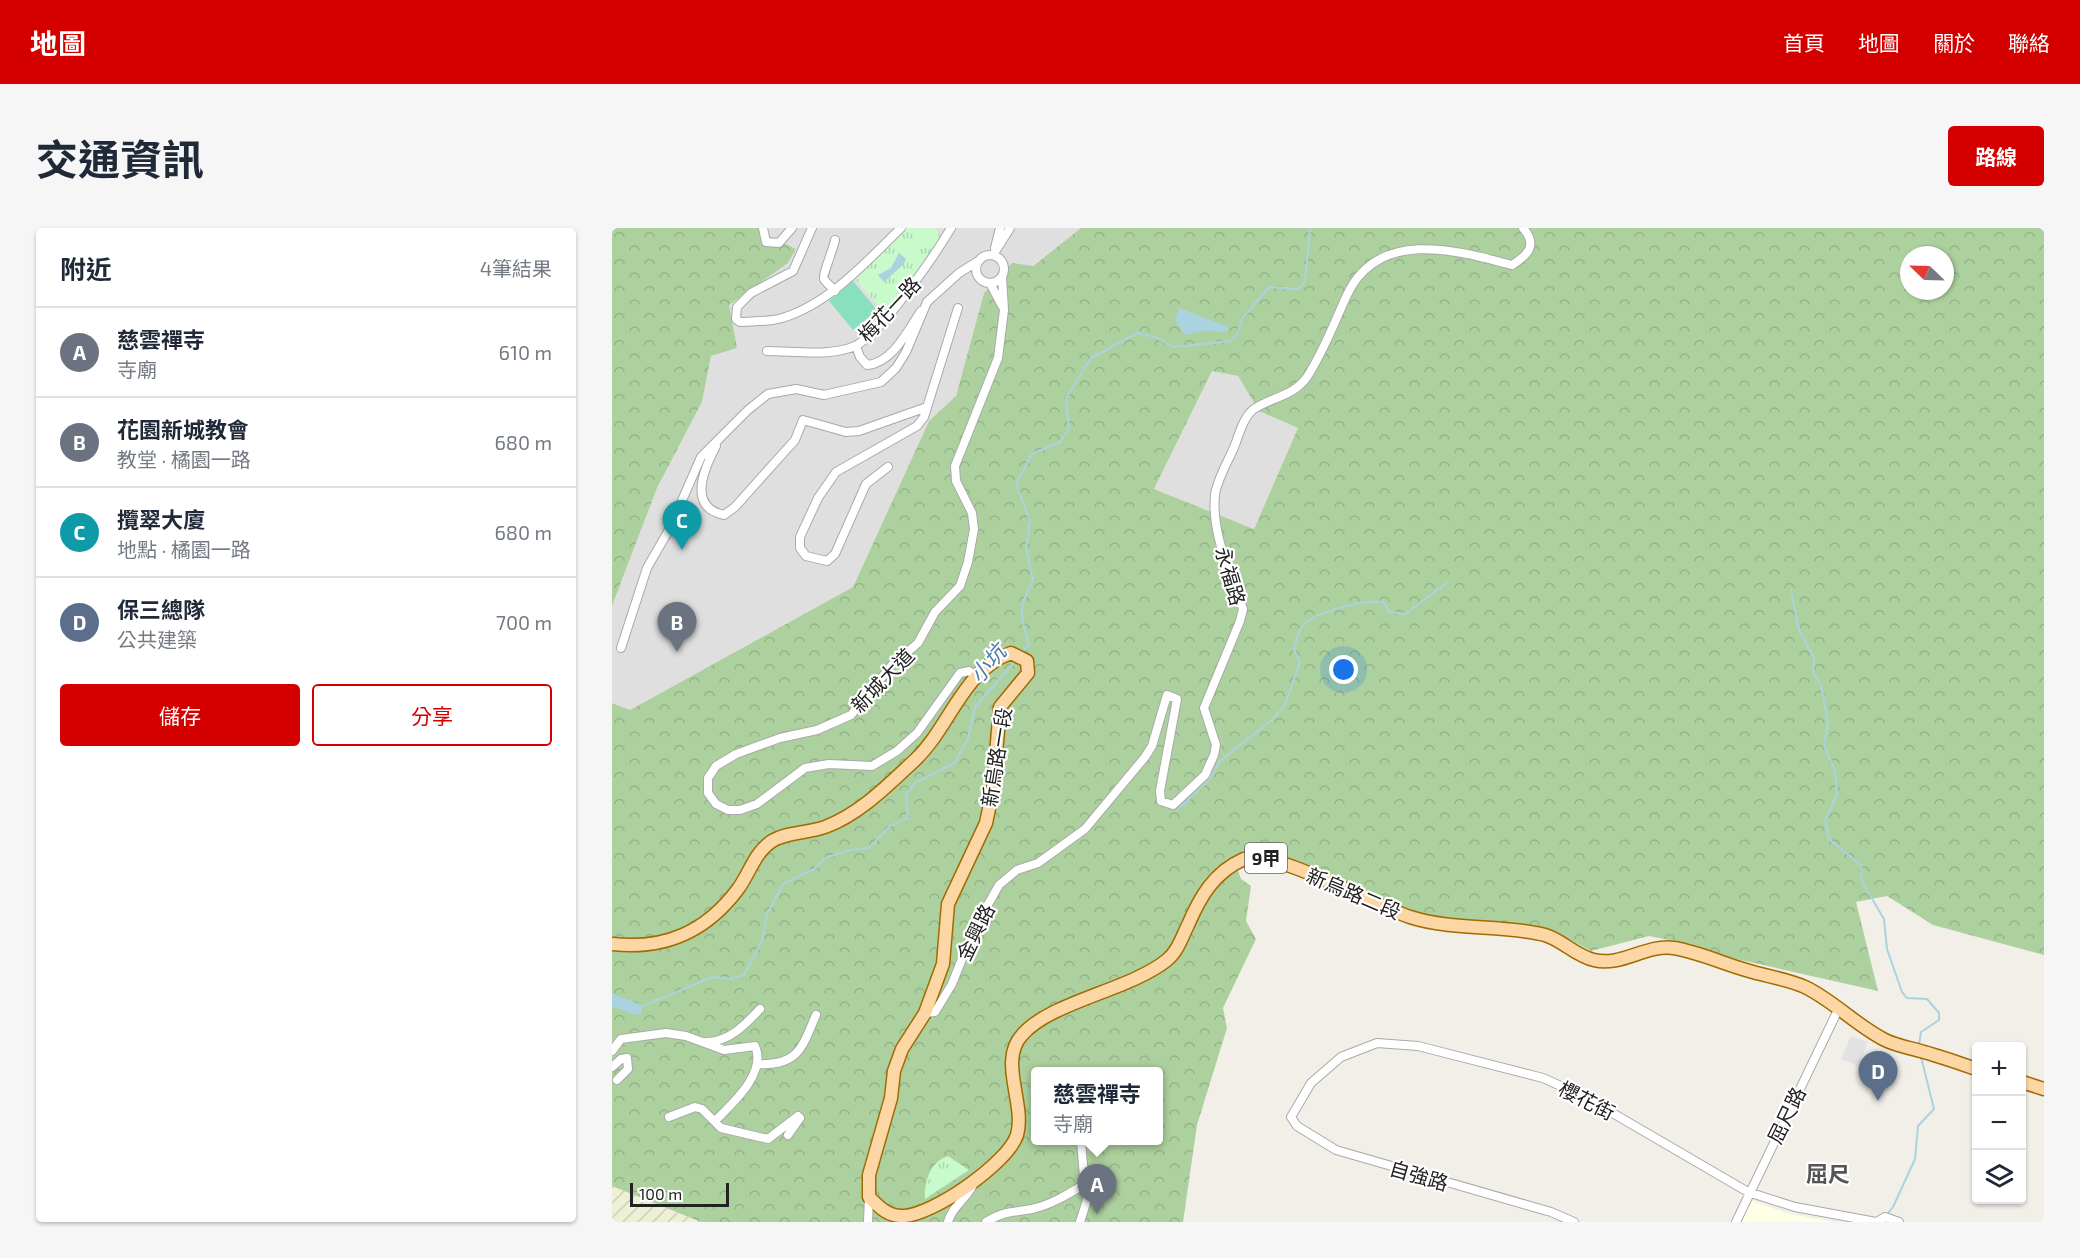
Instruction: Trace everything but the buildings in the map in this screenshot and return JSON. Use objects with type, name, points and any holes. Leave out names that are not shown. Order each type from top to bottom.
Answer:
[{"type":"main road","name":"新烏路一段","points":[[612,944],[637,947],[664,943],[693,930],[717,913],[739,888],[755,858],[773,841],[825,827],[858,812],[916,759],[936,736],[976,677],[1002,656],[1011,653],[1027,661],[1028,673],[1000,707],[993,790],[986,823],[948,904],[943,964],[925,1012],[902,1049],[894,1071],[891,1098],[869,1174],[869,1197]]},
{"type":"main road","name":"新烏路二段","points":[[869,1197],[890,1215],[919,1217],[976,1179],[1006,1154],[1017,1136],[1020,1123],[1013,1058],[1016,1042],[1024,1031],[1050,1015],[1146,974],[1164,962],[1174,954],[1197,902],[1209,886],[1225,870],[1247,857],[1275,860],[1411,917],[1461,927],[1548,936],[1594,960],[1616,961],[1652,949],[1672,948],[1807,988],[1889,1043],[1972,1068]]},
{"type":"main road","points":[[2026,1083],[2044,1089]]},
{"type":"street","points":[[763,228],[766,242],[779,243],[792,228]]},
{"type":"street","points":[[812,228],[793,271],[751,293],[737,307],[736,319],[740,322],[784,318],[835,291],[901,228]]},
{"type":"street","name":"梅花一路","points":[[767,351],[836,351],[856,346],[916,282],[951,228]]},
{"type":"street","points":[[993,255],[1000,228]]},
{"type":"street","name":"永福路","points":[[1038,863],[1085,829],[1145,757],[1152,746],[1167,695],[1177,699],[1160,791],[1161,801],[1173,805],[1205,775],[1209,767],[1216,745],[1204,708],[1243,609],[1215,517],[1215,493],[1244,423],[1252,410],[1298,388],[1334,327],[1347,293],[1364,269],[1402,249],[1458,250],[1512,265],[1527,256],[1531,246],[1530,236],[1523,228]]},
{"type":"street","points":[[856,346],[860,357],[867,365],[880,362],[896,348],[927,302],[959,273],[993,255],[1008,231]]},
{"type":"street","points":[[980,260],[976,266],[977,274],[982,281],[990,283],[1002,277],[1005,269],[1002,261],[1008,231]]},
{"type":"street","points":[[835,240],[831,259],[823,274],[824,279],[835,291]]},
{"type":"street","points":[[993,255],[1002,261]]},
{"type":"street","points":[[959,273],[977,274]]},
{"type":"street","name":"新城大道","points":[[976,677],[969,671],[960,674],[917,733],[897,751],[872,766],[829,764],[805,768],[757,804],[740,810],[728,810],[716,804],[708,793],[708,778],[716,766],[736,754],[780,738],[817,730],[851,715],[892,665],[918,643],[935,612],[960,586],[974,529],[972,513],[956,481],[956,466],[999,358],[1004,309],[1002,277]]},
{"type":"street","points":[[990,283],[1004,309]]},
{"type":"street","points":[[621,648],[647,567],[670,528],[701,457],[748,410],[768,394],[796,389],[824,395],[846,392],[881,382],[896,368],[906,352],[927,302]]},
{"type":"street","points":[[888,467],[866,484],[835,554],[827,561],[806,556],[800,548],[806,521],[836,472],[917,426],[927,407],[958,308]]},
{"type":"street","points":[[720,440],[705,467],[702,491],[705,506],[709,511],[724,515],[735,507],[795,440],[803,420],[846,432],[860,431],[927,407]]},
{"type":"street","name":"金興路","points":[[925,1012],[934,1012],[952,984],[973,931],[999,885],[1017,870],[1038,863]]},
{"type":"street","points":[[701,1042],[718,1042],[742,1029],[760,1009]]},
{"type":"street","name":"屈尺路","points":[[1736,1222],[1748,1192],[1838,1010]]},
{"type":"street","points":[[759,1064],[777,1065],[791,1059],[801,1049],[816,1015]]},
{"type":"street","points":[[612,1051],[621,1040],[666,1033],[724,1050],[755,1046],[759,1055],[759,1064],[744,1088],[715,1121]]},
{"type":"street","name":"櫻花街","points":[[1301,1100],[1311,1083],[1325,1070],[1357,1049],[1377,1043],[1418,1046],[1543,1078],[1586,1097],[1748,1192],[1795,1207],[1876,1222],[1885,1217],[1899,1222]]},
{"type":"street","points":[[612,1067],[621,1059],[627,1059],[628,1069],[617,1080]]},
{"type":"street","name":"自強路","points":[[1301,1100],[1291,1117],[1297,1126],[1336,1150],[1551,1212],[1574,1222]]},
{"type":"street","points":[[669,1117],[695,1107],[702,1109],[721,1128],[768,1139],[798,1116],[800,1118],[788,1135]]},
{"type":"street","points":[[1080,1222],[1087,1200],[1088,1182],[1084,1178],[1081,1145]]},
{"type":"street","points":[[948,1222],[950,1216],[972,1191],[976,1179]]},
{"type":"street","points":[[986,1222],[1008,1210],[1031,1209],[1060,1200],[1088,1182]]},
{"type":"street","points":[[868,1222],[869,1197]]},
{"type":"shaded area","points":[[760,228],[1081,228],[1032,266],[984,293],[956,396],[929,421],[853,587],[630,710],[612,703],[612,606],[657,488],[702,402],[711,356],[729,305],[788,263],[796,249],[763,233]]},
{"type":"shaded area","points":[[1212,371],[1238,376],[1259,411],[1298,428],[1254,529],[1154,489]]},
{"type":"shaded area","points":[[1851,1036],[1868,1042],[1858,1066],[1841,1059]]},
{"type":"shaded area","points":[[612,1186],[701,1222],[612,1222]]},
{"type":"shaded area","points":[[1750,1200],[1786,1213],[1834,1222],[1742,1222]]},
{"type":"green space","points":[[612,228],[760,228],[763,233],[796,249],[788,263],[729,305],[737,348],[711,356],[702,402],[657,488],[612,606]]},
{"type":"green space","points":[[905,228],[934,228],[941,235],[924,266],[884,312],[855,279]]},
{"type":"green space","points":[[1081,228],[2044,228],[2044,955],[1933,925],[1887,896],[1856,902],[1878,991],[1732,958],[1689,944],[1649,936],[1591,951],[1552,930],[1453,921],[1416,912],[1315,875],[1262,849],[1245,852],[1235,861],[1241,879],[1251,886],[1246,921],[1256,939],[1223,1008],[1227,1028],[1197,1125],[1183,1222],[701,1222],[612,1186],[612,703],[630,710],[853,587],[929,421],[956,396],[984,293],[1012,263],[1033,266]],"holes":[[[1212,371],[1238,376],[1259,411],[1298,428],[1254,529],[1154,489]]]},
{"type":"green space","points":[[853,281],[877,310],[853,330],[829,301]]},
{"type":"green space","points":[[948,1156],[969,1170],[925,1199],[929,1173],[937,1163]]},
{"type":"water","points":[[899,253],[906,259],[904,264],[884,282],[878,275],[891,268]]},
{"type":"water","points":[[1179,308],[1229,327],[1227,332],[1203,331],[1185,335],[1175,320]]},
{"type":"waterway","name":"小坑","points":[[1022,652],[1029,645],[1022,619],[1023,605],[1033,580],[1026,548],[1030,521],[1016,484],[1032,454],[1060,442],[1069,429],[1066,398],[1091,358],[1137,333],[1155,337],[1173,347],[1230,341],[1237,335],[1242,319],[1269,287],[1298,289],[1305,282],[1310,228]]},
{"type":"waterway","points":[[1181,807],[1209,780],[1220,761],[1273,719],[1285,705],[1300,662],[1294,650],[1298,633],[1307,622],[1339,608],[1375,602],[1384,602],[1389,612],[1405,614],[1448,582]]},
{"type":"waterway","points":[[1791,591],[1799,630],[1814,658],[1813,673],[1821,685],[1828,723],[1824,745],[1835,771],[1837,795],[1825,820],[1829,839],[1861,865],[1862,882],[1884,919],[1887,949],[1902,992],[1907,998],[1927,999],[1939,1013],[1939,1020],[1921,1032],[1919,1045]]},
{"type":"waterway","name":"小坑","points":[[636,1009],[712,977],[729,979],[744,975],[762,941],[767,915],[783,884],[814,869],[825,858],[851,850],[869,848],[890,826],[908,818],[906,794],[916,782],[955,763],[968,739],[975,707],[1017,659]]},
{"type":"waterway","name":"小坑","points":[[612,1000],[636,1009]]},
{"type":"waterway","points":[[1885,1222],[1885,1217],[1893,1207],[1915,1159],[1918,1126],[1934,1109],[1921,1057]]},
{"type":"place","name":"攬翠大廈","points":[[682,550]]},
{"type":"place","name":"花園新城教會","points":[[677,652]]},
{"type":"place","name":"保三總隊","points":[[1878,1101]]},
{"type":"place","name":"慈雲禪寺","points":[[1097,1214]]},
{"type":"district","name":"屈尺","points":[[1828,1173]]}]
